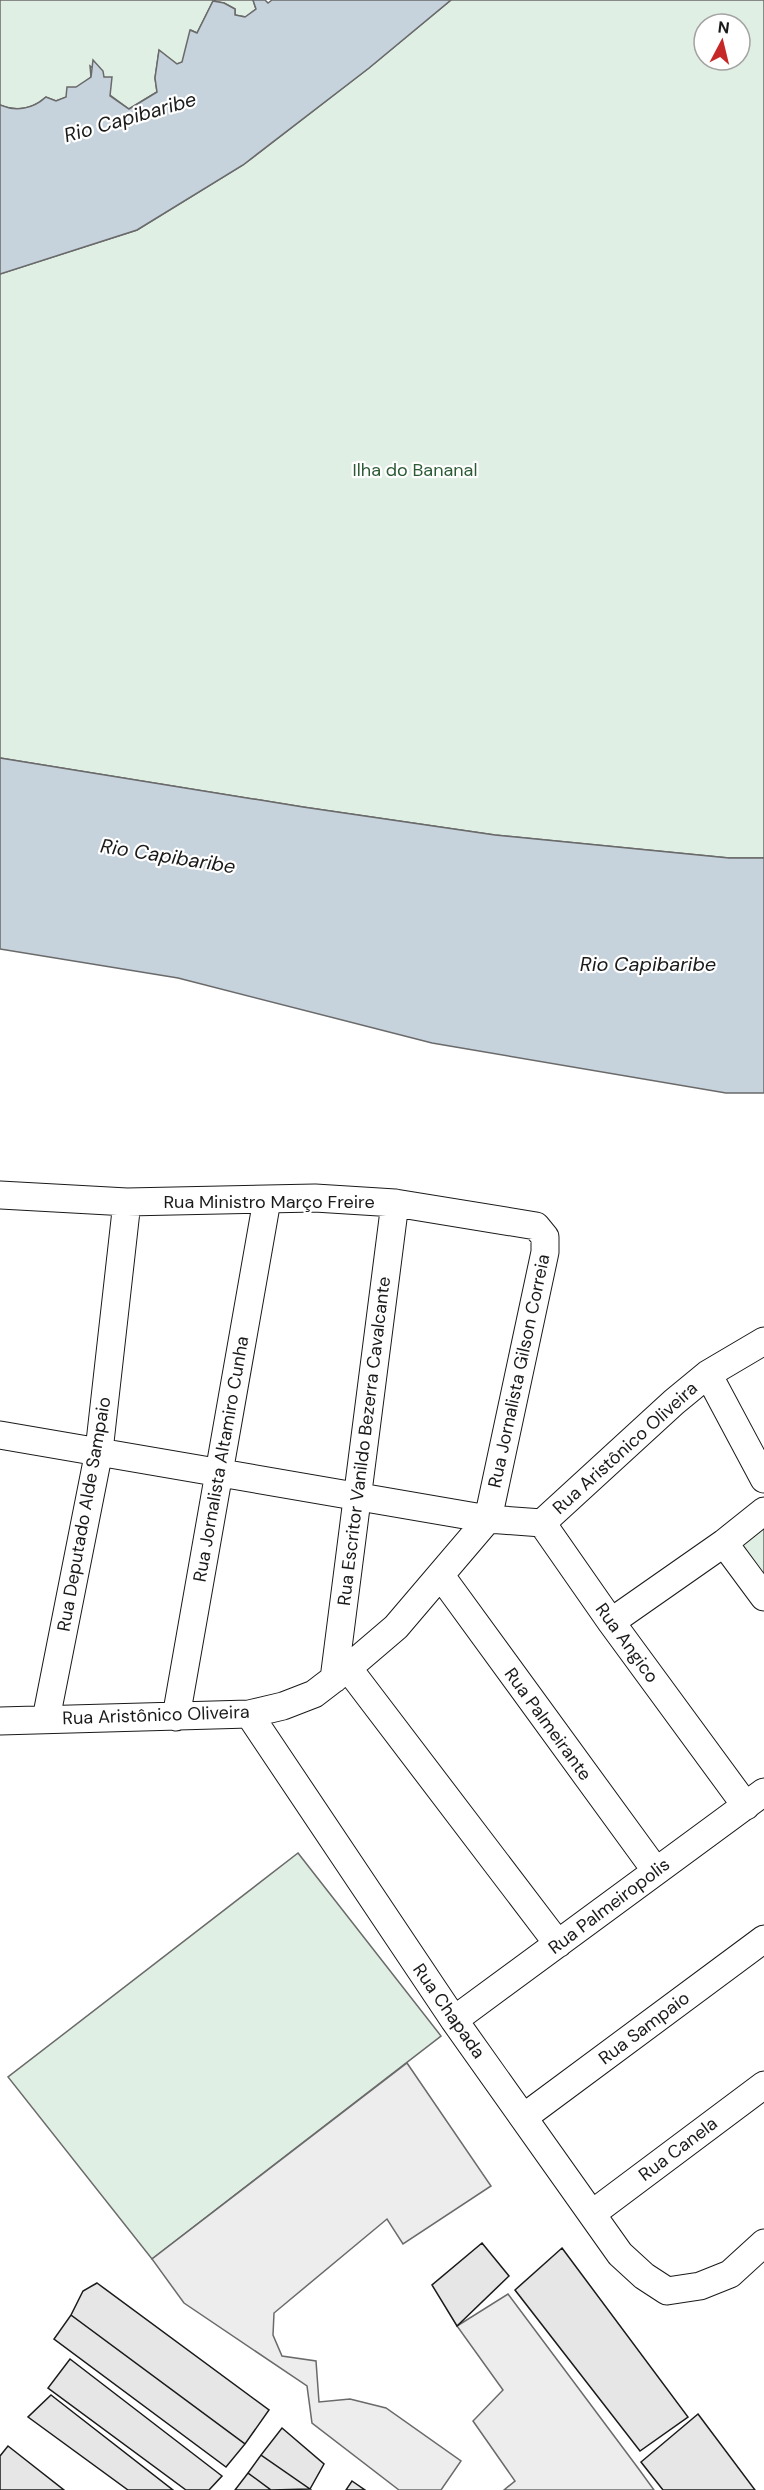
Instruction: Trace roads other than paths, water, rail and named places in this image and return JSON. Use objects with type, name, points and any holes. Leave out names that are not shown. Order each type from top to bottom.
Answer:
[{"type":"street","name":"Rua Ministro Março Freire","points":[[0,1195],[127,1202],[315,1198],[395,1203],[537,1226]]},
{"type":"street","name":"Rua Jornalista Altamiro Cunha","points":[[176,1717],[267,1200]]},
{"type":"street","name":"Rua Deputado Alde Sampaio","points":[[46,1719],[99,1451],[127,1202]]},
{"type":"street","name":"Rua Escritor Vanildo Bezerra Cavalcante","points":[[341,1674],[358,1496],[395,1203]]},
{"type":"street","name":"Rua Jornalista Gilson Correia","points":[[488,1519],[545,1252],[545,1237],[537,1226]]},
{"type":"street","name":"Rua Aristônico Oliveira","points":[[542,1523],[674,1402],[708,1374],[764,1341]]},
{"type":"street","points":[[708,1374],[764,1479]]},
{"type":"street","points":[[0,1435],[488,1519],[542,1523]]},
{"type":"street","points":[[611,1622],[724,1543],[764,1511]]},
{"type":"street","name":"Rua Aristônico Oliveira","points":[[0,1721],[249,1714],[314,1694],[396,1627],[488,1519]]},
{"type":"street","name":"Rua Angico","points":[[542,1523],[611,1622],[755,1799]]},
{"type":"street","points":[[724,1543],[764,1597]]},
{"type":"street","name":"Rua Palmeirante","points":[[441,1576],[656,1871]]},
{"type":"street","points":[[341,1674],[558,1944]]},
{"type":"street","name":"Rua Chapada","points":[[249,1714],[454,2020],[620,2254],[644,2276],[667,2291],[700,2286],[730,2274],[764,2243]]},
{"type":"street","name":"Rua Palmeiropolis","points":[[454,2020],[755,1799]]},
{"type":"street","name":"Rua Sampaio","points":[[524,2117],[764,1939]]},
{"type":"street","name":"Rua Canela","points":[[593,2213],[764,2085]]},
{"type":"water","name":"Rio Capibaribe","points":[[253,0],[265,0],[268,3],[272,0],[451,0],[369,68],[243,165],[137,230],[0,274],[0,105],[18,109],[36,104],[46,97],[56,101],[66,97],[67,87],[76,87],[91,77],[93,60],[103,71],[104,77],[112,77],[110,96],[129,109],[157,92],[155,78],[159,50],[177,64],[182,62],[190,30],[197,33],[213,1],[224,3],[235,9],[235,15],[245,17],[256,9]]},
{"type":"water","name":"Rio Capibaribe","points":[[0,758],[303,807],[495,835],[729,858],[764,858],[764,1093],[726,1093],[432,1043],[178,978],[0,949]]},
{"type":"park label","name":"Ilha do Bananal","points":[[415,470]]}]
